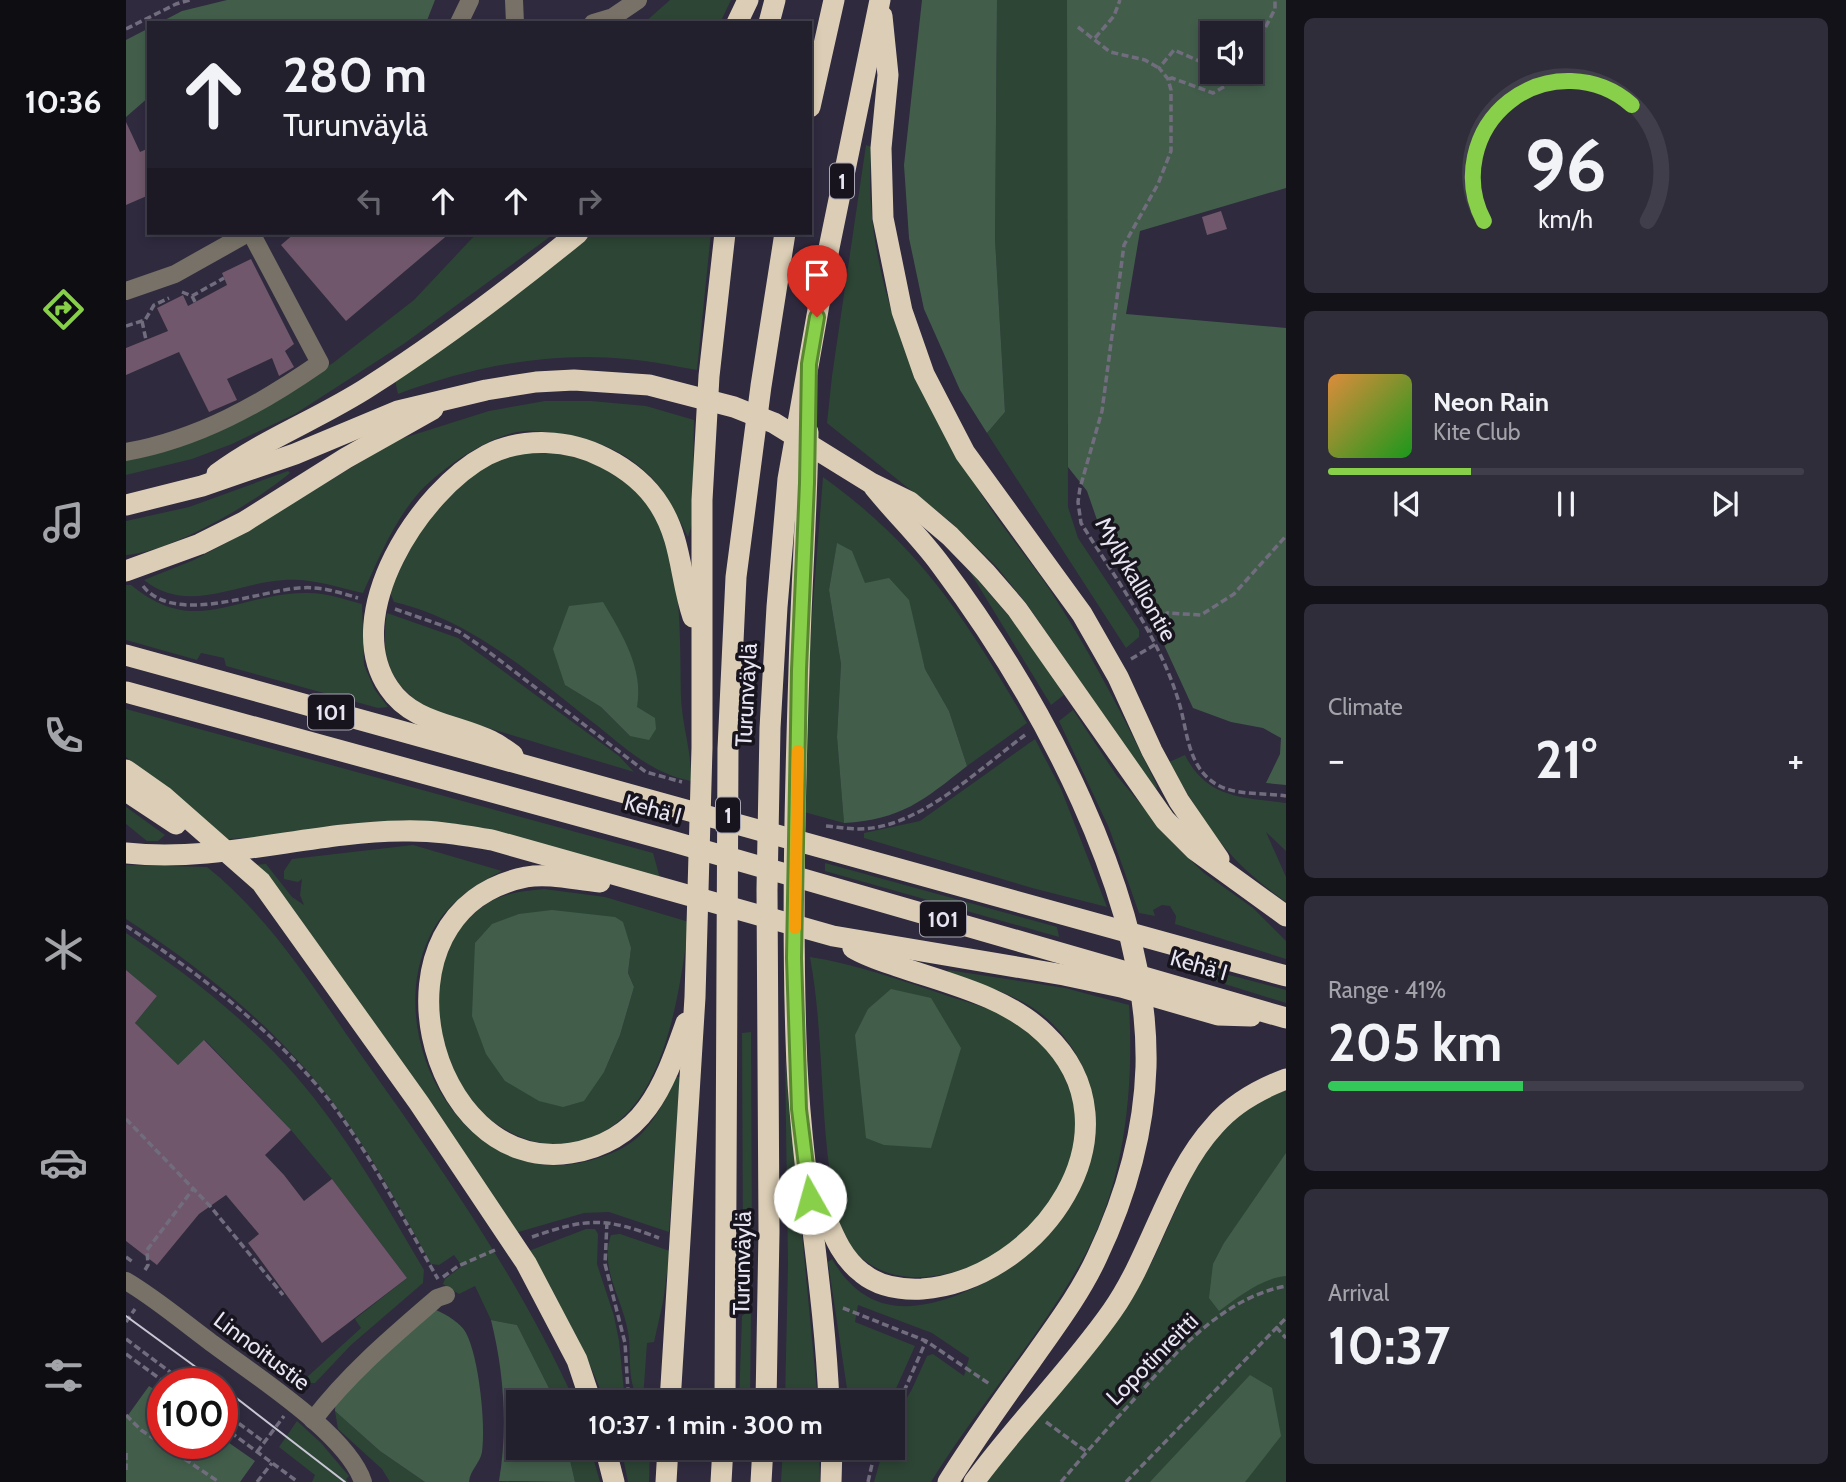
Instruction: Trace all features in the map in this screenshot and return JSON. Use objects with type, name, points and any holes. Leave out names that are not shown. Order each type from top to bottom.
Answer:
[{"type":"highway","points":[[738,21],[748,0]]},
{"type":"highway","points":[[770,21],[775,0]]},
{"type":"highway","points":[[812,98],[834,0]]},
{"type":"highway","points":[[880,0],[888,75],[881,148],[883,218],[902,312],[923,374],[965,453],[1082,614],[1118,677],[1152,751],[1179,801],[1237,882]]},
{"type":"highway","name":"Turunväylä","points":[[766,1390],[770,728],[788,478],[829,248],[880,0]]},
{"type":"highway","points":[[202,486],[242,455],[311,421],[370,386],[481,309],[575,235]]},
{"type":"highway","points":[[671,1390],[695,998],[702,748],[702,500],[709,376],[724,235]]},
{"type":"highway","name":"Turunväylä","points":[[725,1390],[728,749],[736,577],[761,386],[785,235]]},
{"type":"highway","points":[[809,364],[799,670],[794,958],[799,1109],[827,1339],[829,1390]]},
{"type":"highway","points":[[126,505],[202,486],[295,454],[398,411],[536,382],[574,380],[649,385],[734,407],[775,423],[909,502],[986,573],[1045,648],[1123,764],[1165,820],[1195,850],[1286,916]]},
{"type":"highway","points":[[133,576],[155,562],[201,544],[244,522],[346,458],[404,428],[450,398]]},
{"type":"highway","points":[[536,769],[490,740],[439,723],[402,703],[382,676],[376,658],[375,626],[386,577],[397,551],[413,523],[436,495],[462,470],[489,454],[512,446],[540,442],[593,452],[618,465],[641,482],[660,505],[675,534],[691,610],[702,643]]},
{"type":"highway","points":[[871,482],[938,560],[975,612],[1014,672],[1052,741],[1095,835],[1116,893],[1134,960],[1144,1020],[1146,1067],[1142,1116],[1131,1168],[1116,1213],[1096,1259],[1074,1299],[979,1433],[948,1482]]},
{"type":"highway","name":"Kehä I","points":[[126,655],[675,805],[825,836],[1055,911],[1286,976]]},
{"type":"highway","name":"Kehä I","points":[[126,692],[671,841],[1060,952],[1216,1006]]},
{"type":"highway","points":[[126,770],[172,804],[261,882],[419,1104],[526,1262],[577,1360],[587,1390]]},
{"type":"highway","points":[[126,791],[155,809],[228,868],[254,892],[325,974]]},
{"type":"highway","points":[[134,853],[201,855],[365,833],[437,832],[492,840],[829,935],[1063,975],[1285,1018]]},
{"type":"highway","points":[[629,880],[599,882],[529,877],[499,884],[458,914],[443,932],[433,956],[428,985],[428,1014],[444,1074],[469,1113],[485,1130],[505,1143],[530,1153],[556,1156],[586,1151],[610,1143],[643,1115],[668,1074],[695,998]]},
{"type":"highway","points":[[807,1176],[839,1249],[862,1274],[877,1283],[894,1287],[935,1288],[971,1278],[992,1268],[1014,1254],[1044,1225],[1058,1208],[1078,1169],[1086,1129],[1082,1100],[1072,1070],[1045,1034],[1029,1021],[987,998],[860,953],[829,935]]},
{"type":"highway","points":[[975,1482],[1085,1346],[1131,1283],[1193,1154],[1215,1124],[1252,1096],[1286,1079]]},
{"type":"highway","points":[[608,1460],[614,1482]]},
{"type":"highway","points":[[666,1482],[667,1460]]},
{"type":"highway","points":[[721,1482],[722,1460]]},
{"type":"highway","points":[[761,1482],[762,1460]]},
{"type":"highway","points":[[831,1482],[832,1460]]},
{"type":"street","points":[[460,21],[470,0]]},
{"type":"street","points":[[514,0],[515,21]]},
{"type":"street","points":[[600,21],[613,17],[638,0]]},
{"type":"street","points":[[126,290],[175,274],[246,235]]},
{"type":"street","points":[[126,452],[156,446],[224,421],[290,384],[320,363],[251,235]]},
{"type":"street","name":"Linnoitustie","points":[[126,1281],[313,1420],[361,1476],[377,1482]]},
{"type":"street","points":[[313,1420],[330,1397],[369,1357],[437,1298],[442,1287]]},
{"type":"path","points":[[126,29],[176,4],[190,0]]},
{"type":"path","points":[[1095,38],[1114,16],[1120,0]]},
{"type":"path","points":[[1263,32],[1275,9],[1275,0]]},
{"type":"path","points":[[1078,27],[1110,52],[1145,60],[1159,68],[1168,79],[1213,93],[1227,84]]},
{"type":"path","points":[[1159,68],[1174,50],[1200,61]]},
{"type":"path","name":"Myllykalliontie","points":[[1168,79],[1171,90],[1171,151],[1124,245],[1102,411],[1080,488],[1078,511],[1081,523],[1156,644],[1176,693],[1191,751],[1207,778],[1229,790],[1286,796]]},
{"type":"path","points":[[192,296],[224,278]]},
{"type":"path","points":[[126,326],[142,321],[154,305],[181,292],[192,296],[195,302]]},
{"type":"path","points":[[142,321],[146,340]]},
{"type":"path","points":[[1149,632],[1167,613],[1202,615],[1234,594],[1286,536]]},
{"type":"path","points":[[133,576],[148,592],[186,605],[206,605],[299,587],[321,587],[369,601]]},
{"type":"path","points":[[392,608],[458,631],[646,772],[678,781]]},
{"type":"path","points":[[1139,653],[1156,644]]},
{"type":"path","points":[[825,836],[882,825],[926,809],[986,764]]},
{"type":"path","points":[[126,926],[260,1027],[328,1099],[370,1161],[442,1287],[458,1266]]},
{"type":"path","points":[[126,1119],[193,1189],[283,1295]]},
{"type":"path","points":[[145,1270],[148,1265],[147,1250],[193,1189]]},
{"type":"path","points":[[537,1235],[593,1221],[623,1224]]},
{"type":"path","points":[[607,1222],[605,1264],[625,1343],[628,1390]]},
{"type":"path","name":"Lopotinreitti","points":[[1061,1482],[1174,1355],[1202,1330],[1237,1305],[1286,1286]]},
{"type":"path","points":[[1126,1482],[1286,1318]]},
{"type":"path","points":[[877,1321],[926,1341],[966,1368]]},
{"type":"path","points":[[1276,1327],[1286,1338]]},
{"type":"path","points":[[126,1339],[165,1368]]},
{"type":"path","points":[[904,1390],[926,1341]]},
{"type":"path","points":[[126,1354],[147,1369]]},
{"type":"path","points":[[257,1452],[293,1404]]},
{"type":"path","points":[[126,1415],[141,1430],[219,1482]]},
{"type":"path","points":[[238,1423],[264,1442]]},
{"type":"path","points":[[1064,1435],[1087,1452]]},
{"type":"path","points":[[238,1438],[298,1482]]},
{"type":"path","points":[[126,1453],[126,1470]]},
{"type":"path","points":[[868,1482],[873,1460]]},
{"type":"path","points":[[257,1482],[272,1463]]},
{"type":"green space","points":[[227,0],[435,0],[427,21],[163,21],[182,11]]},
{"type":"green space","points":[[670,0],[731,0],[721,21],[646,21]]},
{"type":"green space","points":[[922,0],[997,0],[995,239],[1005,412],[987,433],[960,390],[924,309],[909,238],[904,165]]},
{"type":"green space","points":[[997,0],[1067,0],[1068,507],[1078,538],[1139,630],[1139,637],[1126,648],[987,433],[1005,412],[995,239]]},
{"type":"green space","points":[[1067,0],[1286,0],[1286,188],[1140,231],[1126,314],[1286,328],[1286,785],[1266,783],[1280,754],[1281,738],[1263,728],[1231,722],[1193,708],[1142,597],[1105,543],[1087,491],[1068,467]]},
{"type":"green space","points":[[147,29],[147,99],[126,117],[126,40]]},
{"type":"green space","points":[[866,145],[871,147],[870,198],[876,245],[895,323],[909,360],[964,466],[1050,590],[1093,662],[1145,761],[1157,786],[1156,791],[1026,603],[996,566],[948,520],[827,423]]},
{"type":"green space","points":[[475,235],[552,235],[405,343],[295,414],[232,444],[192,459],[126,475],[126,456],[228,426],[333,363],[414,300]]},
{"type":"green space","points":[[590,235],[711,235],[697,370],[627,359],[540,359],[453,376],[398,394],[395,380],[552,267]]},
{"type":"green space","points":[[545,401],[591,401],[646,406],[694,420],[692,524],[688,537],[658,485],[630,459],[593,441],[525,431],[497,438],[466,454],[426,485],[393,530],[363,593],[304,580],[284,580],[212,594],[178,595],[161,590],[144,580],[194,560],[230,541],[397,440],[489,411]]},
{"type":"green space","points":[[539,451],[588,461],[623,479],[648,505],[665,536],[674,572],[679,612],[682,708],[691,781],[665,773],[642,760],[503,653],[478,637],[423,611],[394,602],[390,593],[407,556],[428,521],[455,490],[487,466],[506,458]],"holes":[[[565,685],[637,707],[630,736],[601,707]]]},
{"type":"green space","points":[[288,471],[290,473],[256,498],[189,536],[145,552],[126,555],[126,521],[189,507]]},
{"type":"green space","points":[[823,477],[858,504],[915,559],[962,619],[1027,723],[967,766],[949,711],[925,669],[908,600],[865,584],[852,552],[837,544],[829,590],[841,664],[837,737],[844,823],[804,812],[810,642]]},
{"type":"green space","points":[[837,543],[852,551],[865,583],[889,578],[909,600],[925,669],[949,711],[967,766],[938,789],[897,813],[844,823],[837,737],[841,664],[829,590]]},
{"type":"green space","points":[[967,567],[1023,633],[1064,695],[1051,705]]},
{"type":"green space","points":[[126,585],[131,585],[154,601],[175,609],[196,611],[279,595],[304,593],[326,595],[362,604],[364,665],[375,690],[388,707],[378,708],[226,666],[224,658],[201,653],[197,660],[126,640]]},
{"type":"green space","points":[[603,602],[630,652],[637,679],[637,707],[655,718],[656,729],[649,740],[630,736],[601,707],[565,685],[553,649],[569,606]]},
{"type":"green space","points":[[387,613],[458,638],[619,756],[634,772],[435,712],[420,703],[399,683],[387,659]]},
{"type":"green space","points":[[126,709],[653,853],[660,878],[523,840],[286,835],[228,839],[126,757]]},
{"type":"green space","points":[[1073,710],[1117,776],[1175,845],[1204,873],[1253,908],[1286,941],[1286,959],[1175,924],[1176,916],[1170,906],[1162,905],[1153,910],[1155,916],[1139,913],[1109,828],[1059,721]]},
{"type":"green space","points":[[1035,739],[1061,789],[1107,907],[1032,888],[864,838],[864,833],[920,821]]},
{"type":"green space","points":[[1185,755],[1204,780],[1215,788],[1241,797],[1286,803],[1286,851],[1266,832],[1286,877],[1286,902],[1247,871],[1206,823],[1169,762]]},
{"type":"green space","points":[[126,807],[165,835],[158,841],[147,841],[126,824]]},
{"type":"green space","points":[[413,845],[502,871],[469,891],[442,916],[429,938],[417,979],[416,1021],[427,1063],[446,1101],[473,1133],[508,1155],[548,1165],[592,1160],[632,1142],[653,1120],[676,1077],[680,1077],[669,1232],[609,1212],[584,1213],[515,1233],[253,865],[266,864],[292,897],[304,905],[300,895],[302,879],[298,882],[284,879],[284,871],[292,859]]},
{"type":"green space","points":[[825,863],[1057,927],[1059,937],[825,871]]},
{"type":"green space","points":[[126,865],[207,867],[251,908],[290,955],[326,1005],[477,1224],[529,1311],[569,1390],[550,1390],[517,1325],[491,1320],[475,1286],[459,1294],[443,1284],[445,1279],[462,1266],[454,1255],[439,1265],[431,1264],[360,1142],[326,1094],[276,1037],[219,986],[126,919]]},
{"type":"green space","points":[[544,889],[605,897],[689,922],[671,1026],[659,1061],[643,1092],[622,1118],[595,1136],[560,1144],[523,1138],[480,1111],[457,1080],[446,1054],[439,1026],[438,997],[442,969],[451,943],[466,921],[488,903],[501,897]],"holes":[[[631,947],[628,973],[634,987],[620,1035],[604,1072]]]},
{"type":"green space","points":[[552,910],[615,917],[623,922],[631,948],[628,973],[634,987],[620,1035],[604,1072],[584,1101],[563,1107],[539,1101],[505,1081],[486,1054],[472,1016],[475,943],[492,924],[519,914]]},
{"type":"green space","points":[[126,933],[214,998],[256,1034],[294,1074],[347,1144],[424,1270],[423,1283],[351,1345],[315,1383],[309,1383],[305,1379],[361,1328],[355,1319],[407,1278],[291,1130],[205,1040],[178,1065],[135,1023],[157,996],[126,970]]},
{"type":"green space","points":[[810,957],[879,974],[1001,1014],[1030,1031],[1054,1056],[1078,1113],[1078,1136],[1069,1165],[1046,1208],[1027,1230],[1007,1247],[983,1261],[957,1271],[930,1277],[903,1276],[879,1269],[858,1254],[841,1231],[835,1210],[827,1147],[817,1011]]},
{"type":"green space","points":[[948,970],[1065,988],[1129,1005],[1130,1068],[1124,1132],[1110,1195],[1086,1253],[1050,1312],[931,1482],[874,1482],[880,1460],[905,1460],[905,1401],[927,1356],[933,1354],[964,1376],[969,1358],[932,1333],[858,1305],[855,1322],[915,1346],[895,1390],[847,1390],[828,1262],[832,1259],[857,1290],[887,1304],[922,1305],[960,1294],[990,1280],[1044,1240],[1065,1215],[1081,1187],[1091,1156],[1094,1124],[1090,1089],[1082,1065],[1069,1043],[1053,1024],[1023,1002],[949,973]]},
{"type":"green space","points":[[1210,970],[1286,990],[1286,1003],[1212,980]]},
{"type":"green space","points":[[891,989],[931,998],[961,1048],[931,1148],[884,1145],[866,1138],[855,1035],[868,1009]]},
{"type":"green space","points":[[751,1032],[752,1249],[743,1248],[742,1033]]},
{"type":"green space","points":[[785,1056],[817,1390],[785,1390],[788,1264]]},
{"type":"green space","points":[[1286,1090],[1286,1482],[983,1482],[1130,1301],[1153,1260],[1195,1168],[1220,1132],[1245,1108]]},
{"type":"green space","points":[[1286,1153],[1286,1276],[1259,1284],[1219,1311],[1209,1298],[1213,1264],[1224,1243]]},
{"type":"green space","points":[[586,1229],[595,1229],[598,1234],[597,1264],[614,1316],[624,1390],[600,1390],[570,1325],[526,1252]]},
{"type":"green space","points":[[620,1234],[670,1251],[654,1342],[647,1343],[644,1390],[635,1390],[631,1379],[628,1332],[608,1260],[611,1235]]},
{"type":"green space","points":[[751,1309],[750,1390],[739,1390],[742,1316]]},
{"type":"green space","points":[[436,1310],[464,1329],[475,1358],[483,1440],[481,1456],[469,1482],[425,1482],[380,1451],[335,1411],[336,1396]]},
{"type":"green space","points":[[491,1320],[517,1325],[550,1390],[506,1390],[506,1460],[570,1460],[575,1482],[499,1481],[504,1420],[499,1360]]},
{"type":"green space","points":[[1250,1375],[1272,1388],[1281,1436],[1245,1482],[1150,1482]]},
{"type":"green space","points":[[147,1389],[147,1459],[238,1459],[238,1449],[255,1461],[240,1482],[126,1482],[126,1418]]},
{"type":"green space","points":[[335,1411],[380,1451],[425,1482],[390,1482],[382,1469],[338,1429]]},
{"type":"green space","points":[[297,1421],[321,1443],[349,1476],[346,1479],[348,1482],[312,1482],[315,1475],[279,1447]]},
{"type":"green space","points":[[570,1460],[594,1460],[600,1482],[575,1482]]},
{"type":"green space","points":[[624,1460],[650,1460],[649,1482],[628,1482]]},
{"type":"green space","points":[[782,1460],[819,1460],[820,1482],[781,1482]]},
{"type":"building","points":[[126,122],[140,152],[147,149],[147,196],[126,205]]},
{"type":"building","points":[[1221,211],[1227,229],[1207,235],[1202,217]]},
{"type":"building","points":[[293,235],[448,235],[346,321],[281,245]]},
{"type":"building","points":[[251,259],[294,344],[285,351],[294,367],[279,376],[272,358],[227,379],[237,400],[209,412],[179,352],[126,375],[126,348],[168,331],[157,308],[183,295],[188,306],[227,285],[222,273]]},
{"type":"building","points":[[126,970],[157,996],[135,1023],[178,1065],[204,1040],[291,1130],[265,1155],[304,1201],[332,1179],[407,1278],[322,1343],[248,1243],[259,1234],[226,1195],[199,1214],[157,1265],[126,1241]]},
{"type":"tram line","points":[[126,1316],[197,1368]]},
{"type":"tram line","points":[[238,1399],[345,1482]]},
{"type":"slow traffic","points":[[795,928],[798,751]]},
{"type":"route","points":[[810,1198],[799,1109],[794,958],[799,670],[809,364],[817,317]]}]
